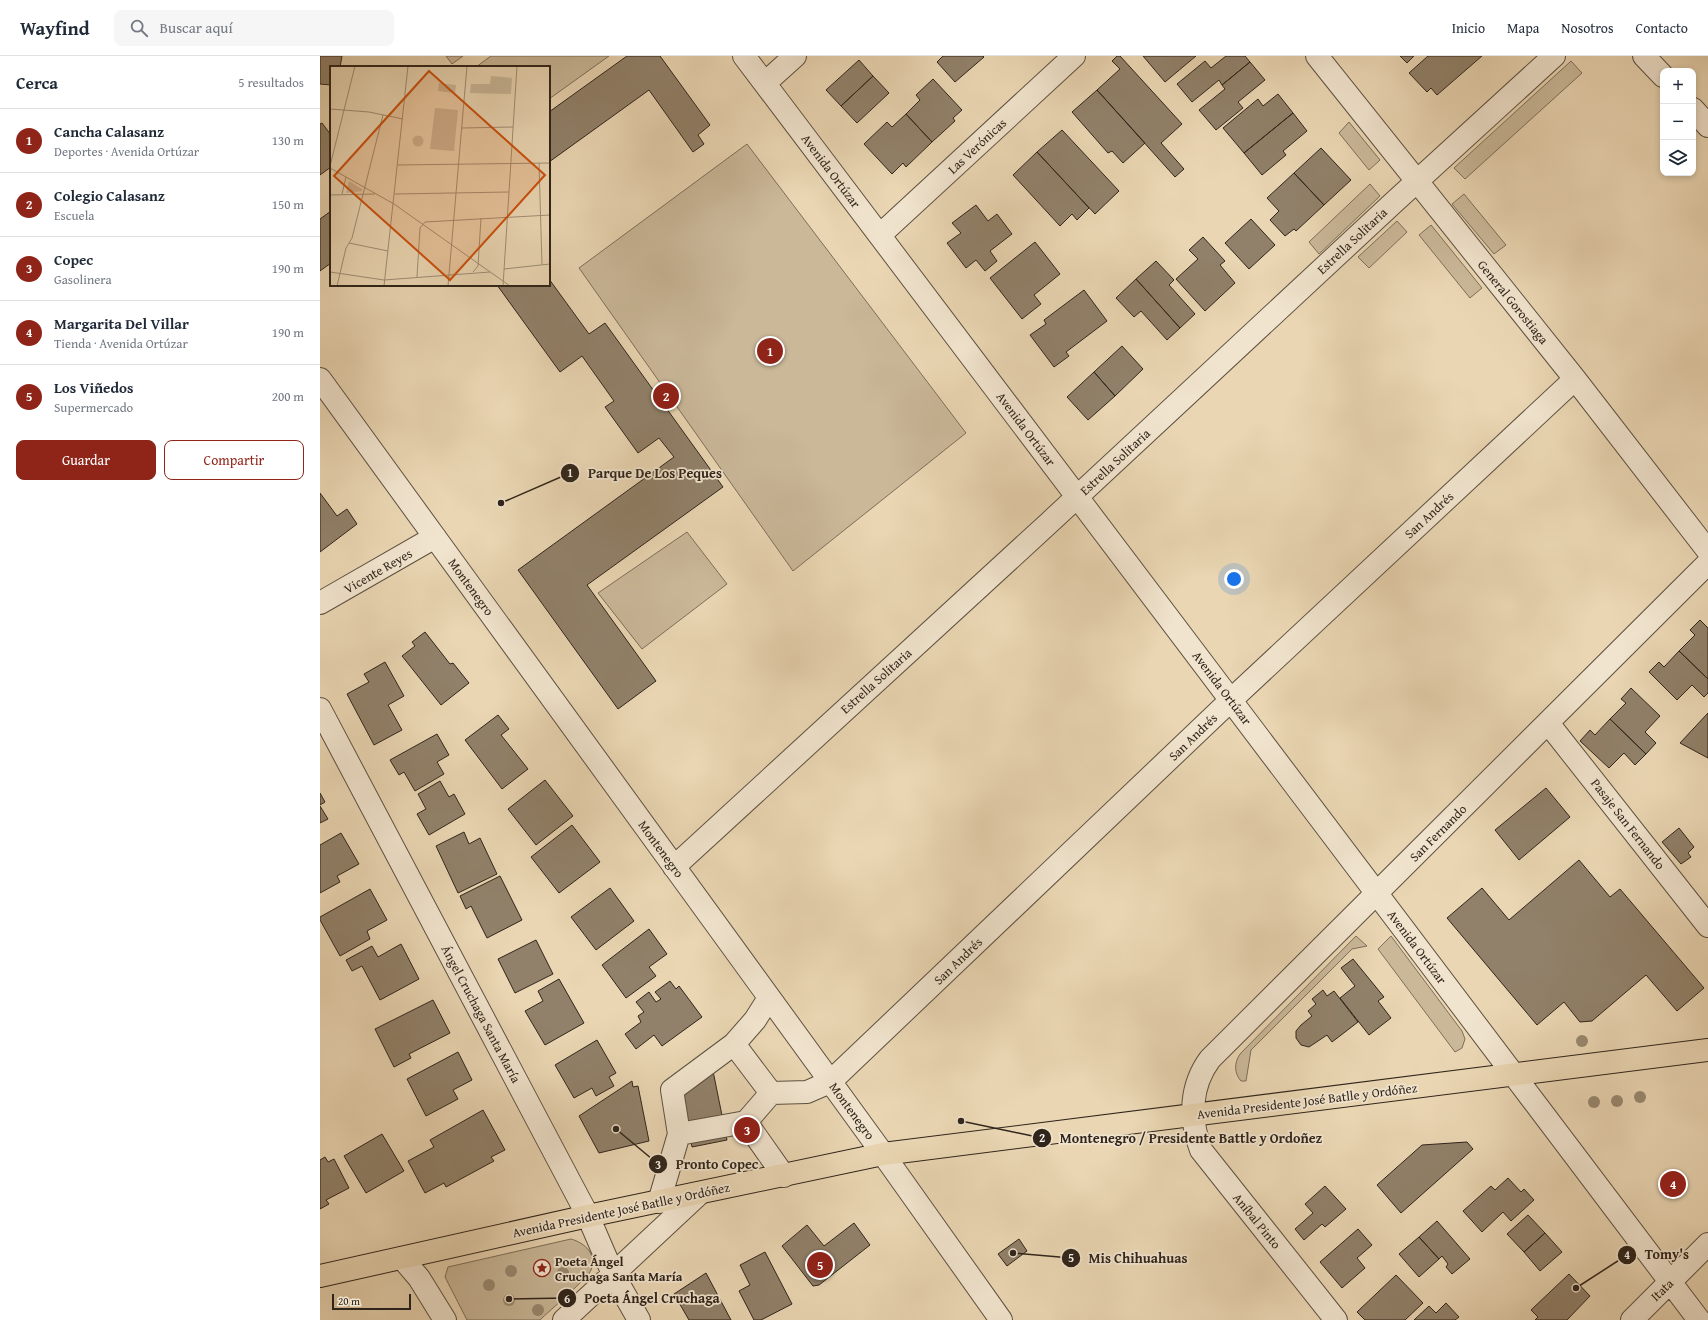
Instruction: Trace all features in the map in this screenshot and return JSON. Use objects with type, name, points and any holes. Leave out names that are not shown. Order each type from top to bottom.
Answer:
[{"type":"main road","name":"Avenida Presidente José Batlle y Ordóñez","points":[[320,1276],[588,1216],[699,1194],[883,1154],[1708,1050]]},
{"type":"street","name":"Avenida Ortúzar","points":[[744,56],[1699,1320]]},
{"type":"street","points":[[764,83],[795,56]]},
{"type":"street","name":"Las Verónicas","points":[[880,235],[1074,56]]},
{"type":"street","name":"General Gorostiaga","points":[[1317,56],[1575,379],[1708,551]]},
{"type":"street","name":"Estrella Solitaria","points":[[674,866],[1077,497],[1417,181],[1554,56]]},
{"type":"street","points":[[1644,56],[1660,73]]},
{"type":"street","points":[[1696,112],[1708,126]]},
{"type":"street","name":"Montenegro","points":[[320,379],[883,1154],[1001,1320]]},
{"type":"street","name":"San Andrés","points":[[830,1082],[1231,700],[1575,379]]},
{"type":"street","name":"Vicente Reyes","points":[[320,603],[435,537]]},
{"type":"street","name":"San Fernando","points":[[1194,1116],[1194,1089],[1198,1078],[1210,1059],[1708,563]]},
{"type":"street","name":"Ángel Cruchaga Santa María","points":[[320,709],[588,1216],[613,1274],[639,1320]]},
{"type":"street","name":"Pasaje San Fernando","points":[[1548,723],[1708,926]]},
{"type":"street","points":[[659,1202],[679,1134],[672,1090],[734,1044],[755,1020],[770,998]]},
{"type":"street","points":[[734,1044],[771,1093]]},
{"type":"street","points":[[679,1134],[746,1122],[771,1093],[807,1092],[830,1082]]},
{"type":"street","name":"Aníbal Pinto","points":[[1194,1116],[1201,1150],[1336,1320]]},
{"type":"street","points":[[746,1122],[784,1176]]},
{"type":"street","points":[[564,1320],[699,1194]]},
{"type":"street","name":"Itata","points":[[1632,1320],[1708,1244]]},
{"type":"street","points":[[402,1258],[419,1278],[445,1320]]},
{"type":"shaded area","points":[[446,56],[463,56],[452,64]]},
{"type":"shaded area","points":[[491,56],[609,56],[550,98],[550,66],[477,66]]},
{"type":"shaded area","points":[[1571,61],[1582,73],[1465,179],[1454,168]]},
{"type":"shaded area","points":[[1349,122],[1380,160],[1369,170],[1339,133]]},
{"type":"shaded area","points":[[747,144],[966,433],[793,571],[579,268]]},
{"type":"shaded area","points":[[1370,184],[1380,196],[1319,254],[1309,242]]},
{"type":"shaded area","points":[[1464,194],[1506,245],[1494,254],[1452,204]]},
{"type":"shaded area","points":[[1397,221],[1407,232],[1369,268],[1358,257]]},
{"type":"shaded area","points":[[1431,225],[1482,288],[1470,298],[1419,235]]},
{"type":"shaded area","points":[[687,532],[727,584],[642,649],[598,593]]},
{"type":"shaded area","points":[[1356,936],[1367,946],[1352,949],[1251,1050],[1246,1081],[1241,1081],[1236,1071],[1237,1061],[1240,1054]]},
{"type":"shaded area","points":[[1391,936],[1462,1031],[1465,1039],[1462,1048],[1455,1052],[1378,949]]},
{"type":"shaded area","points":[[571,1239],[585,1246],[591,1254],[591,1270],[576,1287],[540,1320],[467,1320],[445,1277],[448,1267]]},
{"type":"building","points":[[320,56],[342,56],[340,66],[330,66],[330,85],[320,84]]},
{"type":"building","points":[[627,56],[660,56],[710,125],[698,135],[704,144],[693,152],[649,90],[550,161],[550,111]]},
{"type":"building","points":[[943,56],[984,57],[955,82],[937,62]]},
{"type":"building","points":[[1117,56],[1120,56],[1182,124],[1161,143],[1184,169],[1175,177],[1097,90],[1120,69],[1112,61]]},
{"type":"building","points":[[1143,56],[1196,56],[1165,82]]},
{"type":"building","points":[[1226,56],[1245,56],[1250,62],[1222,85],[1219,80],[1192,102],[1177,84],[1205,61],[1211,68]]},
{"type":"building","points":[[1400,56],[1414,56],[1407,63]]},
{"type":"building","points":[[1428,56],[1482,56],[1437,95],[1431,88],[1427,92],[1409,73]]},
{"type":"building","points":[[859,60],[873,76],[841,106],[826,90]]},
{"type":"building","points":[[1250,62],[1265,80],[1238,102],[1243,108],[1216,130],[1199,110],[1225,89],[1222,85]]},
{"type":"building","points":[[873,76],[889,93],[857,123],[841,106]]},
{"type":"building","points":[[933,79],[962,110],[953,118],[955,121],[932,142],[906,114],[920,100],[916,95]]},
{"type":"building","points":[[1097,90],[1145,143],[1123,163],[1112,151],[1108,153],[1072,112]]},
{"type":"building","points":[[1278,94],[1293,113],[1244,153],[1223,128],[1258,99],[1263,106]]},
{"type":"building","points":[[1293,113],[1307,131],[1283,151],[1286,155],[1262,175],[1244,153]]},
{"type":"building","points":[[906,114],[932,142],[906,167],[903,163],[892,174],[864,144],[887,122],[892,127]]},
{"type":"building","points":[[322,123],[330,134],[330,168],[320,175],[320,124]]},
{"type":"building","points":[[1062,130],[1119,191],[1095,214],[1037,152]]},
{"type":"building","points":[[1321,148],[1351,180],[1324,205],[1294,173]]},
{"type":"building","points":[[1037,152],[1089,208],[1077,220],[1072,214],[1060,226],[1013,175]]},
{"type":"building","points":[[1294,173],[1324,205],[1296,231],[1294,229],[1285,236],[1270,220],[1279,211],[1267,198]]},
{"type":"building","points":[[976,205],[988,221],[997,214],[1012,234],[990,251],[997,261],[985,271],[976,260],[966,268],[947,243],[961,233],[952,223]]},
{"type":"building","points":[[330,212],[330,264],[320,271],[320,219]]},
{"type":"building","points":[[1251,219],[1275,245],[1249,269],[1225,243]]},
{"type":"building","points":[[1203,237],[1225,261],[1220,265],[1235,283],[1205,311],[1176,279],[1198,259],[1189,250]]},
{"type":"building","points":[[1035,242],[1060,274],[1034,295],[1041,304],[1022,319],[990,278]]},
{"type":"building","points":[[1156,261],[1174,280],[1169,285],[1195,314],[1180,328],[1136,279]]},
{"type":"building","points":[[1136,279],[1180,328],[1167,340],[1141,311],[1134,317],[1116,298]]},
{"type":"building","points":[[550,280],[589,334],[605,323],[723,487],[587,585],[656,681],[618,709],[518,570],[674,457],[659,438],[638,453],[605,407],[614,401],[582,356],[560,372],[498,286],[550,286]]},
{"type":"building","points":[[1084,290],[1107,321],[1066,352],[1069,356],[1054,367],[1030,335],[1046,324],[1044,320]]},
{"type":"building","points":[[1122,346],[1143,369],[1115,396],[1094,372]]},
{"type":"building","points":[[1094,372],[1115,396],[1088,420],[1067,397]]},
{"type":"building","points":[[320,493],[337,516],[347,509],[357,524],[320,552]]},
{"type":"building","points":[[1700,620],[1708,628],[1708,679],[1679,651],[1695,635],[1690,630]]},
{"type":"building","points":[[425,632],[450,664],[453,663],[469,683],[441,705],[402,656],[415,646],[412,642]]},
{"type":"building","points":[[1679,651],[1708,679],[1708,693],[1704,697],[1692,685],[1677,700],[1649,672],[1659,662],[1664,667]]},
{"type":"building","points":[[385,662],[404,696],[388,705],[402,730],[374,745],[347,694],[369,682],[364,674]]},
{"type":"building","points":[[1631,688],[1660,716],[1645,732],[1656,743],[1646,754],[1610,719],[1626,703],[1621,699]]},
{"type":"building","points":[[1708,713],[1708,758],[1680,743]]},
{"type":"building","points":[[498,715],[509,729],[501,735],[528,769],[502,789],[465,740]]},
{"type":"building","points":[[1610,719],[1646,754],[1635,765],[1624,753],[1609,768],[1580,741],[1590,730],[1595,735]]},
{"type":"building","points":[[437,734],[449,755],[437,762],[444,774],[415,791],[404,772],[399,775],[390,760]]},
{"type":"building","points":[[545,780],[573,816],[536,845],[508,809]]},
{"type":"building","points":[[440,781],[449,797],[454,794],[465,814],[429,835],[417,814],[426,809],[418,794]]},
{"type":"building","points":[[1546,788],[1570,817],[1519,860],[1495,830]]},
{"type":"building","points":[[320,793],[325,802],[320,805]]},
{"type":"building","points":[[320,806],[328,819],[320,823]]},
{"type":"building","points":[[572,825],[600,862],[559,893],[531,857]]},
{"type":"building","points":[[1679,828],[1694,847],[1688,853],[1691,857],[1681,864],[1662,842]]},
{"type":"building","points":[[464,832],[469,844],[480,838],[497,874],[458,893],[436,846]]},
{"type":"building","points":[[341,833],[359,864],[337,876],[340,882],[320,893],[320,845]]},
{"type":"building","points":[[1579,860],[1610,897],[1620,889],[1704,988],[1677,1011],[1646,975],[1592,1021],[1580,1022],[1564,1002],[1537,1025],[1447,918],[1482,888],[1509,920]]},
{"type":"building","points":[[500,876],[522,920],[487,938],[471,906],[466,909],[460,896]]},
{"type":"building","points":[[610,888],[634,921],[596,950],[571,917]]},
{"type":"building","points":[[370,889],[387,920],[367,931],[370,939],[340,956],[320,920],[320,917]]},
{"type":"building","points":[[649,929],[667,954],[649,967],[656,976],[626,998],[602,965]]},
{"type":"building","points":[[536,940],[553,974],[515,993],[498,959]]},
{"type":"building","points":[[401,944],[419,979],[380,1000],[362,966],[352,971],[346,960],[372,946],[378,957]]},
{"type":"building","points":[[1353,959],[1384,997],[1378,1001],[1391,1018],[1369,1035],[1340,998],[1355,986],[1341,968]]},
{"type":"building","points":[[559,979],[584,1023],[545,1045],[525,1011],[543,1001],[538,991]]},
{"type":"building","points":[[670,981],[676,989],[679,986],[702,1017],[662,1046],[654,1035],[636,1049],[625,1034],[641,1022],[638,1016],[644,1012],[636,1002],[649,992],[656,1002],[661,999],[655,992]]},
{"type":"building","points":[[1323,990],[1327,996],[1334,991],[1358,1022],[1332,1042],[1327,1035],[1309,1047],[1301,1045],[1296,1038],[1296,1031],[1312,1016],[1308,1011],[1316,1004],[1312,999]]},
{"type":"building","points":[[433,1000],[450,1033],[409,1054],[411,1058],[394,1067],[375,1029]]},
{"type":"building","points":[[597,1040],[616,1073],[609,1077],[614,1086],[596,1096],[592,1088],[574,1098],[555,1065]]},
{"type":"building","points":[[458,1052],[472,1080],[453,1090],[458,1099],[426,1116],[407,1079]]},
{"type":"building","points":[[713,1071],[727,1140],[692,1147],[678,1078]]},
{"type":"building","points":[[632,1081],[633,1087],[638,1086],[649,1141],[599,1153],[579,1116]]},
{"type":"building","points":[[483,1110],[505,1150],[491,1157],[494,1161],[446,1187],[444,1183],[425,1193],[408,1161],[434,1147],[430,1140]]},
{"type":"building","points":[[382,1134],[404,1171],[366,1193],[344,1156]]},
{"type":"building","points":[[1467,1142],[1473,1149],[1401,1213],[1377,1185],[1422,1145]]},
{"type":"building","points":[[325,1157],[328,1162],[334,1159],[349,1188],[326,1200],[329,1204],[320,1209],[320,1160]]},
{"type":"building","points":[[1508,1178],[1521,1192],[1524,1189],[1534,1200],[1511,1221],[1503,1212],[1482,1232],[1463,1211],[1491,1186],[1495,1190]]},
{"type":"building","points":[[1325,1186],[1346,1209],[1325,1227],[1322,1224],[1304,1240],[1295,1229],[1313,1213],[1305,1204]]},
{"type":"building","points":[[1528,1215],[1545,1233],[1524,1252],[1507,1234]]},
{"type":"building","points":[[1437,1221],[1470,1259],[1452,1274],[1446,1267],[1448,1264],[1442,1256],[1439,1259],[1419,1237]]},
{"type":"building","points":[[854,1223],[870,1245],[819,1285],[813,1286],[782,1246],[807,1225],[824,1246]]},
{"type":"building","points":[[1358,1229],[1372,1245],[1357,1258],[1365,1268],[1342,1288],[1320,1262]]},
{"type":"building","points":[[1545,1233],[1562,1252],[1540,1271],[1524,1252]]},
{"type":"building","points":[[1419,1237],[1439,1259],[1419,1277],[1399,1254]]},
{"type":"building","points":[[1019,1239],[1027,1251],[1007,1266],[998,1254]]},
{"type":"building","points":[[765,1252],[792,1304],[761,1320],[754,1320],[739,1291],[750,1285],[740,1265]]},
{"type":"building","points":[[706,1273],[731,1320],[689,1320],[674,1294]]},
{"type":"building","points":[[1569,1274],[1590,1296],[1567,1320],[1535,1320],[1538,1317],[1531,1310]]},
{"type":"building","points":[[1396,1275],[1423,1303],[1405,1320],[1365,1320],[1357,1312]]},
{"type":"building","points":[[1446,1303],[1459,1317],[1455,1320],[1414,1320],[1429,1306],[1436,1313]]},
{"type":"place","name":"Cancha Calasanz","points":[[770,351]]},
{"type":"place","name":"Colegio Calasanz","points":[[666,396]]},
{"type":"place","name":"Parque De Los Peques","points":[[501,503]]},
{"type":"place","name":"Montenegro / Presidente Battle y Ordoñez","points":[[961,1121]]},
{"type":"place","name":"Pronto Copec","points":[[616,1129]]},
{"type":"place","name":"Copec","points":[[747,1130]]},
{"type":"place","name":"Margarita Del Villar","points":[[1673,1184]]},
{"type":"place","name":"Mis Chihuahuas","points":[[1013,1253]]},
{"type":"place","name":"Los Viñedos","points":[[820,1265]]},
{"type":"place","name":"Poeta Ángel Cruchaga Santa María","points":[[542,1268]]},
{"type":"place","name":"Tomy's","points":[[1576,1288]]},
{"type":"place","name":"Poeta Ángel Cruchaga","points":[[509,1299]]}]
